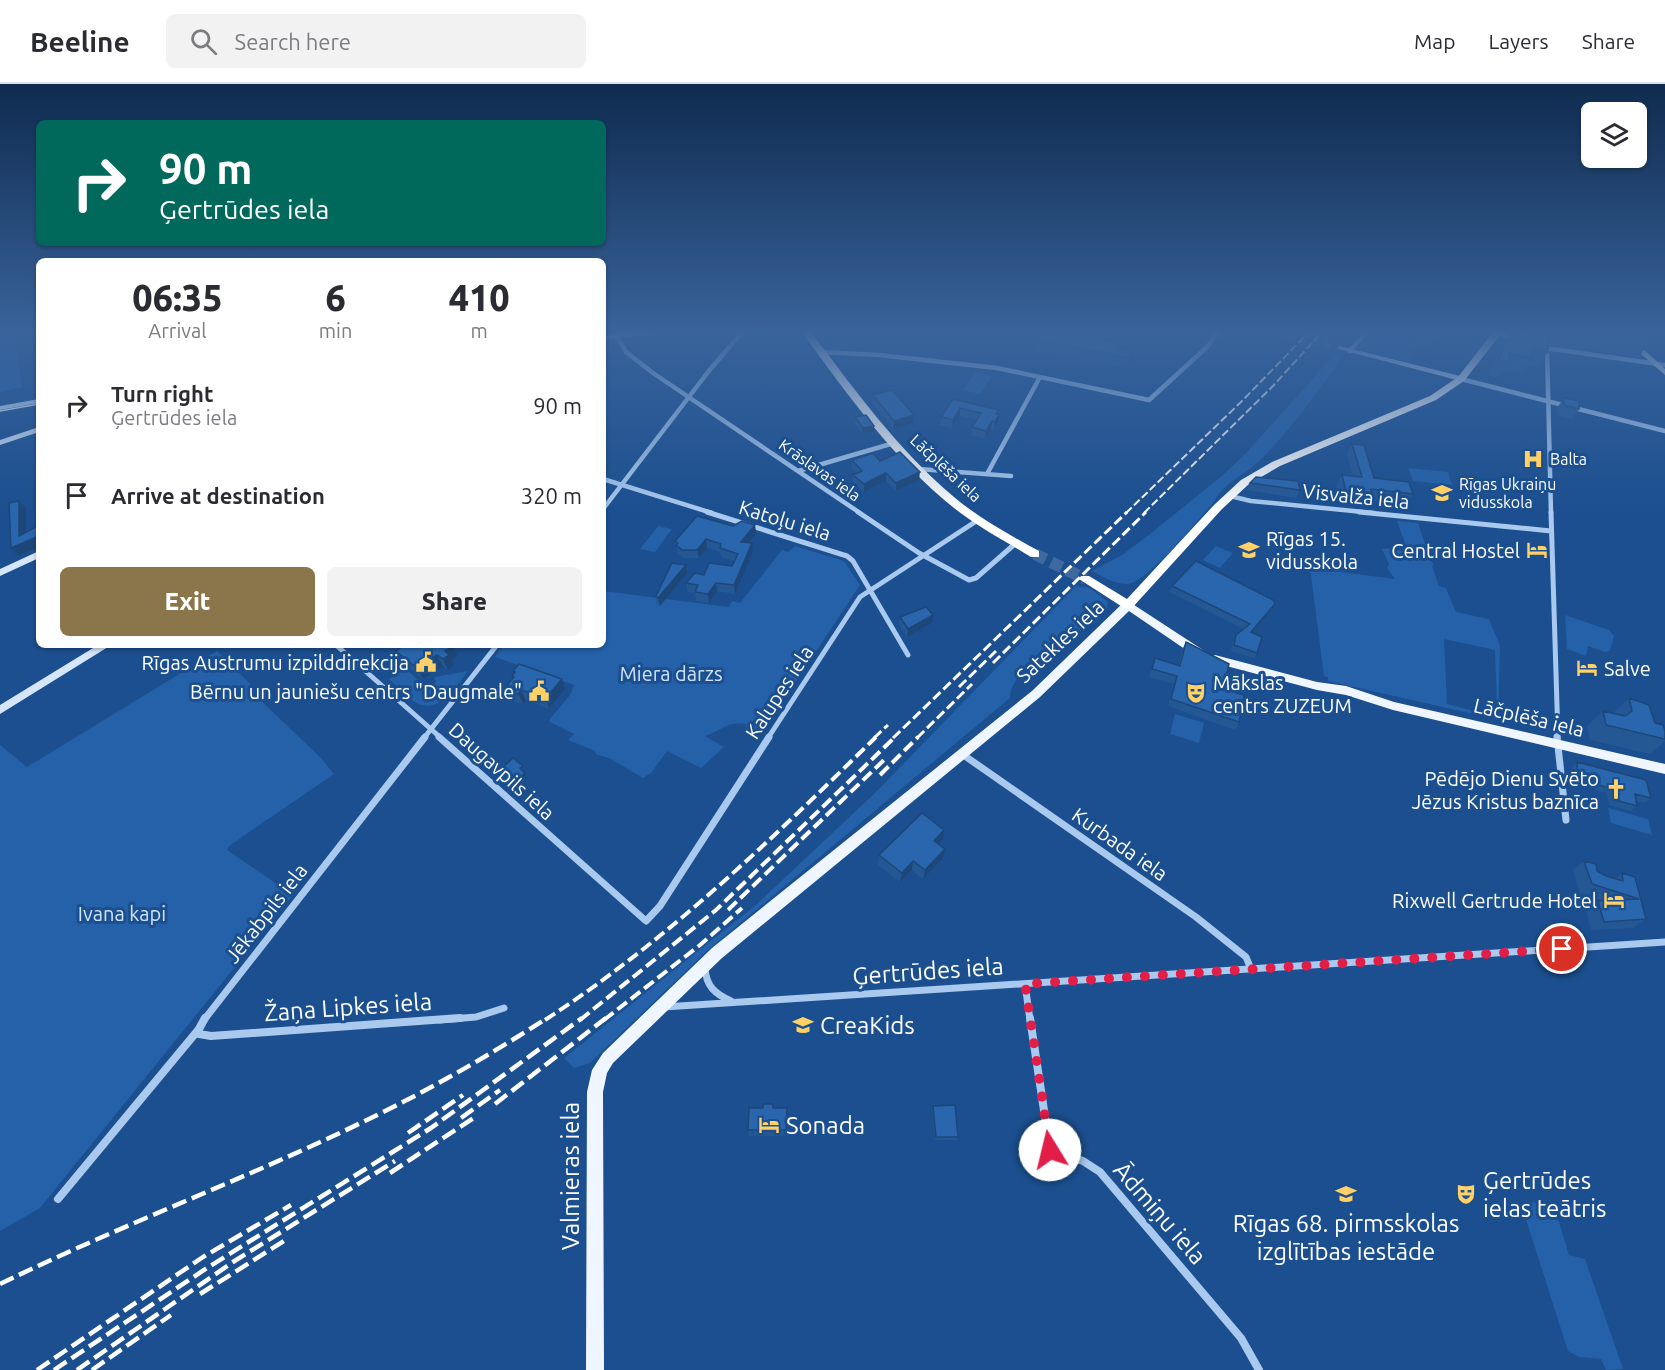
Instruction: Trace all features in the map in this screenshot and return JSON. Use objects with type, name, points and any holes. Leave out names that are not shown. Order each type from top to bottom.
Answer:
[{"type":"highway","name":"Lāčplēša iela","points":[[853,392],[894,443],[950,498],[978,520],[1035,554]]},
{"type":"highway","name":"Satekles iela","points":[[1128,605],[1230,496],[1262,470],[1412,409],[1442,392]]},
{"type":"highway","name":"Lāčplēša iela","points":[[1085,579],[1128,605]]},
{"type":"main road","name":"Lāčplēša iela","points":[[1128,605],[1181,642],[1210,657],[1317,686],[1328,692],[1665,769]]},
{"type":"main road","name":"Satekles iela","points":[[660,1007],[705,964],[1036,694],[1128,605]]},
{"type":"main road","name":"Valmieras iela","points":[[595,1370],[596,1081],[608,1058],[660,1007]]},
{"type":"street","name":"Krāslavas iela","points":[[683,392],[923,555],[972,580],[1016,543]]},
{"type":"street","points":[[606,505],[692,392]]},
{"type":"street","points":[[987,474],[1033,392]]},
{"type":"street","points":[[1111,392],[1149,400],[1158,392]]},
{"type":"street","points":[[1512,392],[1665,431]]},
{"type":"street","points":[[1548,392],[1558,743],[1566,820]]},
{"type":"street","points":[[0,408],[36,402]]},
{"type":"street","points":[[0,443],[36,430]]},
{"type":"street","points":[[798,471],[894,443]]},
{"type":"street","points":[[919,469],[1011,476]]},
{"type":"street","name":"Katoļu iela","points":[[606,480],[847,556],[853,561],[908,655]]},
{"type":"street","name":"Visvalža iela","points":[[1230,496],[1251,501],[1551,531]]},
{"type":"street","name":"Kalupes iela","points":[[646,921],[666,896],[860,597],[978,520]]},
{"type":"street","points":[[0,573],[36,555]]},
{"type":"street","points":[[0,710],[100,648]]},
{"type":"street","name":"Daugavpils iela","points":[[339,648],[646,921]]},
{"type":"street","name":"Jēkabpils iela","points":[[58,1199],[199,1029],[201,1023],[495,648]]},
{"type":"street","name":"Kurbada iela","points":[[962,753],[1196,917],[1246,957],[1251,969]]},
{"type":"street","name":"Ģertrūdes iela","points":[[660,1007],[1665,942]]},
{"type":"street","points":[[705,964],[705,981],[711,990],[734,1003]]},
{"type":"street","name":"Ādmiņu iela","points":[[1025,984],[1050,1150],[1083,1161],[1100,1172],[1241,1338],[1259,1370]]},
{"type":"street","name":"Žaņa Lipkes iela","points":[[199,1029],[199,1034],[204,1036],[223,1035],[476,1017],[504,1008]]},
{"type":"green space","points":[[1301,392],[1317,392],[1270,450],[1218,495],[1197,522],[1146,574],[1136,581],[1123,584],[1092,571],[1122,555],[1150,534],[1223,475]]},
{"type":"green space","points":[[1408,468],[1448,472],[1452,485],[1413,481]]},
{"type":"green space","points":[[1397,521],[1418,523],[1434,565],[1432,566],[1439,586],[1446,588],[1456,612],[1489,619],[1500,646],[1498,720],[1493,719],[1492,710],[1497,710],[1495,650],[1444,639],[1447,704],[1482,713],[1482,716],[1328,681],[1328,677],[1324,676],[1310,568],[1395,579],[1387,568],[1389,564],[1382,549],[1391,548],[1403,551],[1402,547],[1406,546]]},
{"type":"green space","points":[[658,526],[672,529],[655,552],[640,549]]},
{"type":"green space","name":"Miera dārzs","points":[[795,546],[844,561],[860,585],[762,733],[745,727],[746,724],[734,723],[705,736],[724,747],[701,768],[667,751],[651,773],[643,778],[611,759],[568,740],[574,734],[549,720],[570,695],[574,685],[495,657],[502,648],[606,648],[606,591],[729,607],[732,601],[740,603],[782,550],[788,552]]},
{"type":"green space","points":[[1216,546],[1233,553],[1220,568],[1203,560]]},
{"type":"green space","points":[[1076,586],[1090,588],[1108,602],[1107,610],[1093,625],[1090,623],[1078,634],[1070,630],[1043,651],[1016,680],[1010,698],[708,950],[590,1063],[574,1068],[564,1058],[757,904],[877,791]]},
{"type":"green space","points":[[1565,615],[1609,630],[1614,636],[1610,651],[1605,652],[1588,646],[1586,656],[1567,649]]},
{"type":"green space","name":"Ivana kapi","points":[[217,651],[260,694],[257,697],[321,758],[334,774],[229,846],[227,850],[293,895],[40,1208],[0,1231],[0,745],[27,767]]},
{"type":"green space","points":[[406,669],[419,681],[420,685],[426,687],[433,685],[436,681],[434,677],[468,671],[448,696],[442,701],[427,706],[411,700],[389,679]]},
{"type":"green space","points":[[1175,714],[1204,723],[1199,743],[1170,734]]},
{"type":"green space","points":[[1608,808],[1648,819],[1652,835],[1611,823]]},
{"type":"green space","points":[[1526,1201],[1554,1206],[1569,1255],[1585,1259],[1623,1369],[1606,1370],[1601,1359],[1579,1357],[1568,1351],[1522,1207]]},
{"type":"building","points":[[894,392],[914,415],[894,421],[873,395]]},
{"type":"building","points":[[1564,398],[1579,401],[1579,409],[1564,405]]},
{"type":"building","points":[[953,399],[999,410],[996,414],[999,414],[986,431],[972,427],[981,413],[960,408],[953,420],[941,417]]},
{"type":"building","points":[[866,415],[874,426],[863,428],[855,417]]},
{"type":"building","points":[[1352,444],[1364,445],[1374,478],[1409,482],[1413,494],[1371,489],[1372,494],[1346,491],[1342,475],[1362,477]]},
{"type":"building","points":[[900,452],[920,472],[896,483],[886,473],[864,484],[853,475],[862,471],[852,460],[873,453],[880,461]]},
{"type":"building","points":[[1256,477],[1298,481],[1300,490],[1250,483]]},
{"type":"building","points":[[19,501],[19,536],[36,527],[36,537],[11,548],[9,503]]},
{"type":"building","points":[[697,516],[733,526],[742,521],[755,525],[741,542],[752,543],[734,585],[716,583],[708,594],[695,592],[698,585],[686,583],[695,573],[704,575],[709,563],[732,566],[738,554],[720,548],[721,544],[706,539],[697,550],[682,550],[676,545],[678,543],[675,541]]},
{"type":"building","points":[[1196,561],[1273,600],[1275,604],[1251,632],[1262,637],[1257,653],[1234,645],[1236,635],[1250,624],[1172,586]]},
{"type":"building","points":[[672,563],[686,565],[658,598],[656,596]]},
{"type":"building","points":[[926,607],[933,615],[908,629],[900,617]]},
{"type":"building","name":"Mākslas centrs ZUZEUM","points":[[1186,642],[1229,664],[1223,689],[1244,695],[1239,722],[1171,699],[1177,676],[1152,669],[1155,658],[1180,666]]},
{"type":"building","points":[[400,648],[450,648],[445,651],[449,655],[443,659],[437,655],[417,668],[396,651]]},
{"type":"building","points":[[519,664],[562,679],[546,698],[521,690],[518,694],[504,689],[514,677],[512,676],[515,672],[513,671]]},
{"type":"building","points":[[1629,698],[1649,705],[1655,723],[1663,725],[1665,739],[1606,725],[1603,711],[1625,716],[1632,711]]},
{"type":"building","points":[[513,758],[523,766],[520,768],[525,773],[514,782],[500,770]]},
{"type":"building","name":"Pēdējo Dienu Svēto Jēzus Kristus baznīca","points":[[1577,762],[1646,780],[1651,798],[1635,794],[1637,806],[1615,800],[1613,789],[1578,779]]},
{"type":"building","points":[[922,813],[944,830],[934,841],[945,849],[925,870],[913,861],[902,873],[879,855]]},
{"type":"building","points":[[1584,861],[1596,864],[1597,871],[1606,876],[1623,881],[1622,873],[1635,877],[1646,919],[1604,922],[1598,901],[1639,899],[1592,884]]},
{"type":"building","name":"Sonada","points":[[763,1104],[773,1104],[773,1108],[787,1108],[786,1130],[748,1130],[749,1108],[763,1108]]},
{"type":"building","points":[[955,1105],[958,1137],[936,1137],[933,1106]]},
{"type":"tunnel","points":[[1035,554],[1085,579]]},
{"type":"tram line","points":[[0,411],[36,405]]},
{"type":"railway","points":[[1126,513],[1251,392]]},
{"type":"railway","points":[[1144,513],[1267,392]]},
{"type":"railway","points":[[893,738],[1127,512]]},
{"type":"railway","points":[[993,663],[1146,512]]},
{"type":"railway","points":[[959,687],[996,651]]},
{"type":"railway","points":[[917,738],[972,684]]},
{"type":"railway","points":[[874,738],[888,725]]},
{"type":"railway","points":[[545,1020],[634,956],[718,887],[876,737]]},
{"type":"railway","points":[[580,1020],[716,910],[895,737]]},
{"type":"railway","points":[[880,775],[917,738]]},
{"type":"railway","points":[[728,910],[884,760]]},
{"type":"railway","points":[[604,1020],[700,945],[742,908]]},
{"type":"railway","points":[[0,1284],[369,1119],[460,1071],[547,1018]]},
{"type":"railway","points":[[54,1370],[207,1268],[431,1128],[582,1018]]},
{"type":"railway","points":[[495,1104],[606,1018]]},
{"type":"railway","points":[[461,1118],[500,1090]]},
{"type":"railway","points":[[408,1133],[463,1095]]},
{"type":"railway","points":[[390,1173],[475,1117]]},
{"type":"railway","points":[[77,1370],[233,1262],[395,1161]]},
{"type":"railway","points":[[37,1370],[203,1257],[291,1205]]},
{"type":"railway","points":[[200,1294],[284,1241]]},
{"type":"railway","points":[[92,1370],[171,1315]]},
{"type":"place","name":"Balta","points":[[1533,459]]},
{"type":"place","name":"Rīgas Ukraiņu vidusskola","points":[[1442,493]]},
{"type":"place","name":"Rīgas 15. vidusskola","points":[[1249,550]]},
{"type":"place","name":"Central Hostel","points":[[1537,550]]},
{"type":"place","name":"Rīgas Austrumu izpilddirekcija","points":[[426,662]]},
{"type":"place","name":"Salve","points":[[1587,668]]},
{"type":"place","name":"Bērnu un jauniešu centrs \"Daugmale\"","points":[[539,691]]},
{"type":"place","name":"Mākslas centrs ZUZEUM","points":[[1196,693]]},
{"type":"place","name":"Pēdējo Dienu Svēto Jēzus Kristus baznīca","points":[[1616,789]]},
{"type":"place","name":"Rixwell Gertrude Hotel","points":[[1614,900]]},
{"type":"place","name":"CreaKids","points":[[803,1025]]},
{"type":"place","name":"Sonada","points":[[769,1125]]},
{"type":"place","name":"Rīgas 68. pirmsskolas izglītības iestāde","points":[[1346,1194]]},
{"type":"place","name":"Ģertrūdes ielas teātris","points":[[1466,1194]]},
{"type":"route","points":[[1050,1150],[1025,984],[1562,949]]}]
